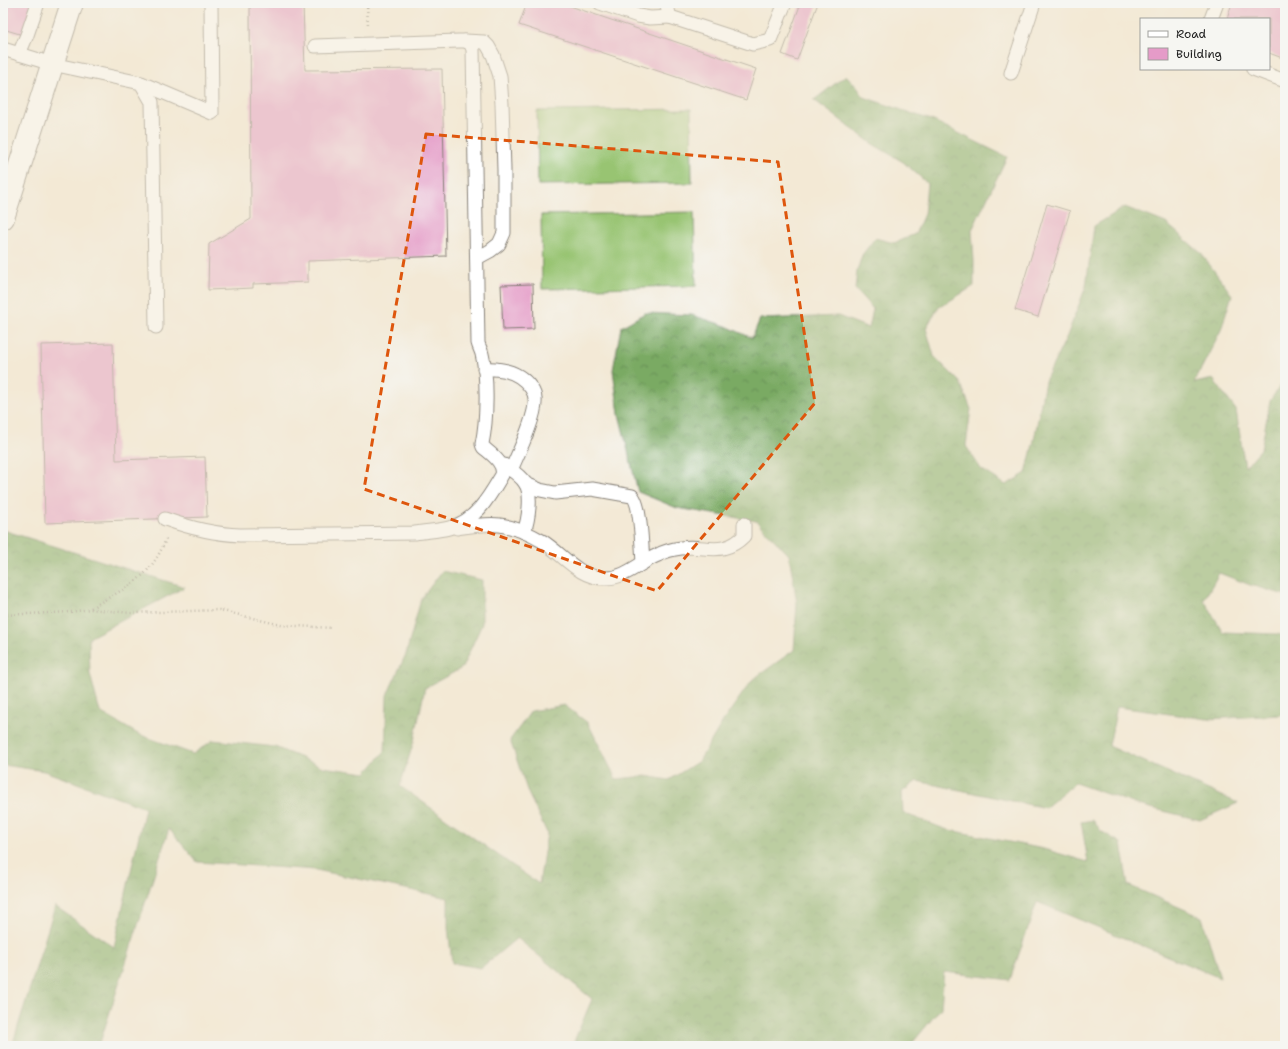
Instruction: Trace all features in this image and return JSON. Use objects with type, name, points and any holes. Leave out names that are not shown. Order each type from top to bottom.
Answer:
[{"type":"street","points":[[3,218],[72,3]]},
{"type":"lane","points":[[19,54],[28,35],[38,3]]},
{"type":"lane","points":[[3,49],[52,64],[141,83],[212,113],[211,3]]},
{"type":"lane","points":[[600,3],[638,16],[650,18],[670,17],[753,44],[770,40],[785,3]]},
{"type":"lane","points":[[666,3],[670,17]]},
{"type":"lane","points":[[1011,73],[1034,3]]},
{"type":"lane","points":[[1211,18],[1217,3]]},
{"type":"lane","points":[[465,41],[470,43],[473,49],[478,343],[482,352],[486,390],[483,447],[526,484],[540,490],[555,493],[592,488],[632,496],[635,498],[639,517],[643,563]]},
{"type":"lane","points":[[315,46],[465,41],[484,42],[488,46],[493,55],[500,76],[502,98],[504,233],[499,244],[477,258]]},
{"type":"lane","points":[[1256,70],[1285,81]]},
{"type":"lane","points":[[141,83],[152,102],[156,327]]},
{"type":"lane","points":[[484,369],[492,368],[504,370],[519,376],[527,382],[535,398],[533,414],[511,470]]},
{"type":"lane","points":[[448,528],[462,523],[476,514],[482,507],[502,475],[502,466],[498,460]]},
{"type":"lane","points":[[524,532],[528,519],[529,499],[526,484]]},
{"type":"lane","points":[[165,519],[186,527],[220,534],[240,535],[415,533],[448,528],[498,525],[524,532],[541,540],[556,550],[569,564],[582,572],[597,578],[611,578],[620,576],[658,555],[680,548],[688,547],[718,549],[732,545],[744,536],[744,524]]},
{"type":"path","points":[[367,3],[368,44]]},
{"type":"path","points":[[90,609],[126,588],[149,569],[156,560],[168,536],[165,519]]},
{"type":"path","points":[[3,615],[70,612],[90,609],[131,613],[220,610],[280,625],[332,628]]},
{"type":"highlighted area","points":[[426,134],[778,162],[815,403],[657,591],[364,489]]},
{"type":"green space","points":[[846,75],[864,97],[934,121],[1007,157],[972,230],[974,286],[938,308],[926,328],[934,356],[960,382],[971,409],[966,446],[981,469],[1006,485],[1026,473],[1045,381],[1067,336],[1086,286],[1094,226],[1125,207],[1166,223],[1201,253],[1232,295],[1221,330],[1194,383],[1213,379],[1236,410],[1245,467],[1261,449],[1270,401],[1285,378],[1285,479],[1280,527],[1285,527],[1285,595],[1250,585],[1219,573],[1204,600],[1223,632],[1278,634],[1285,637],[1285,711],[1281,715],[1207,719],[1117,707],[1109,746],[1238,803],[1200,820],[1138,805],[1075,783],[1045,808],[917,781],[902,792],[903,813],[945,829],[1044,849],[1088,862],[1081,822],[1093,820],[1101,831],[1121,843],[1128,885],[1202,917],[1220,978],[1037,902],[1010,980],[944,972],[941,1008],[910,1046],[572,1046],[592,999],[517,938],[481,968],[452,963],[448,928],[448,898],[316,870],[197,862],[169,829],[99,1046],[12,1046],[55,906],[114,947],[145,808],[44,771],[3,765],[3,530],[185,587],[89,638],[90,674],[100,712],[138,734],[193,754],[213,740],[275,747],[323,767],[366,773],[385,751],[387,695],[406,654],[421,599],[442,571],[482,580],[482,624],[462,668],[425,688],[414,741],[400,786],[539,884],[547,833],[528,793],[510,740],[531,711],[564,705],[588,723],[616,779],[646,776],[669,780],[699,761],[723,721],[752,680],[794,650],[797,603],[789,555],[756,521],[677,508],[638,492],[619,414],[613,370],[621,327],[645,313],[692,315],[726,326],[752,338],[760,319],[838,316],[869,328],[873,309],[855,289],[857,271],[862,255],[875,238],[894,243],[915,234],[924,214],[927,183],[903,162],[871,143],[814,100]]},
{"type":"green space","points":[[691,109],[692,183],[538,185],[537,111]]},
{"type":"green space","points":[[694,212],[696,286],[542,289],[541,215]]},
{"type":"building","points":[[3,3],[32,3],[23,35],[3,29]]},
{"type":"building","points":[[250,3],[303,3],[305,70],[442,69],[446,256],[308,261],[308,282],[253,284],[253,288],[208,290],[209,244],[251,219]]},
{"type":"building","points":[[527,3],[561,3],[756,69],[746,100],[519,25]]},
{"type":"building","points":[[801,3],[818,3],[797,60],[782,54]]},
{"type":"building","points":[[1232,3],[1285,3],[1285,59],[1270,53],[1270,18],[1227,18]]},
{"type":"building","points":[[1047,204],[1070,211],[1038,317],[1015,310]]},
{"type":"building","points":[[533,284],[534,329],[503,330],[501,285]]},
{"type":"building","points":[[113,343],[116,460],[205,457],[207,517],[45,523],[41,345]]}]
